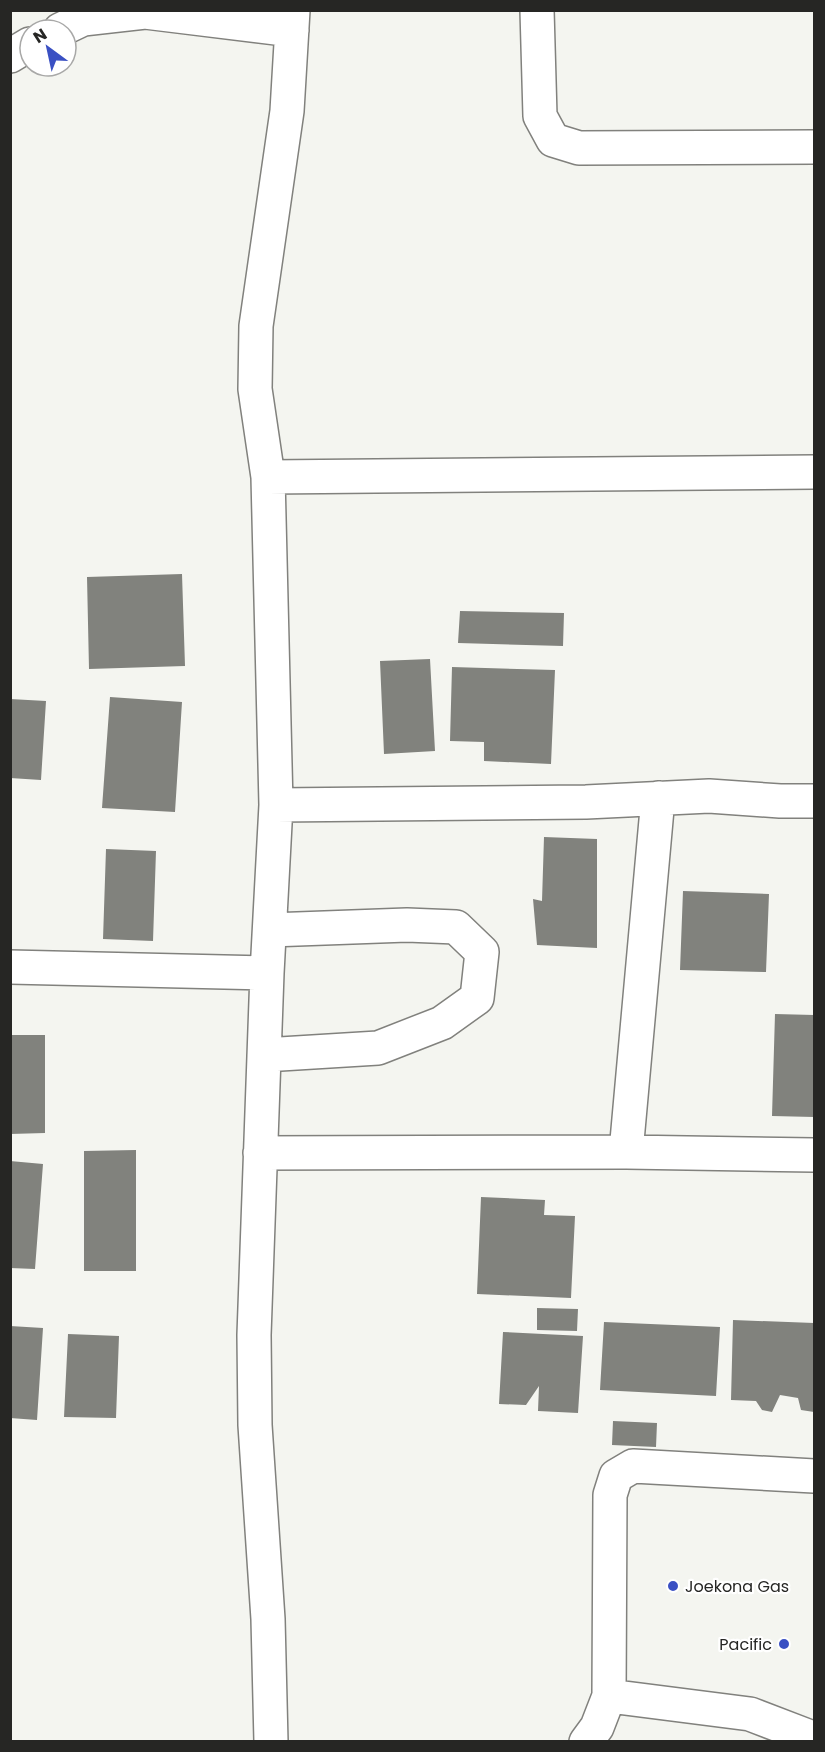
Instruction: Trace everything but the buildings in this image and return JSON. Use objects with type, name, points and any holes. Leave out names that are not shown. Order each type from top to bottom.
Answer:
[{"type":"street","points":[[537,10],[540,116],[553,140],[579,148],[814,147]]},
{"type":"street","points":[[78,22],[145,12],[292,20],[287,111],[256,326],[255,389],[268,477],[276,805],[267,973],[254,1335],[255,1425],[268,1619],[271,1742]]},
{"type":"street","points":[[268,477],[814,472]]},
{"type":"street","points":[[276,805],[586,802],[709,796],[814,801]]},
{"type":"street","points":[[626,1152],[658,798]]},
{"type":"street","points":[[264,1055],[378,1048],[442,1023],[477,998],[482,952],[456,927],[406,925],[270,930]]},
{"type":"street","points":[[10,967],[267,973]]},
{"type":"street","points":[[260,1153],[626,1152],[814,1155]]},
{"type":"street","points":[[586,1742],[597,1727],[609,1696],[610,1495],[616,1476],[633,1466],[814,1476]]},
{"type":"street","points":[[609,1696],[750,1714],[810,1737],[813,1742]]},
{"type":"place","name":"Joekona Gas","points":[[673,1586]]},
{"type":"place","name":"Pacific","points":[[784,1644]]}]
